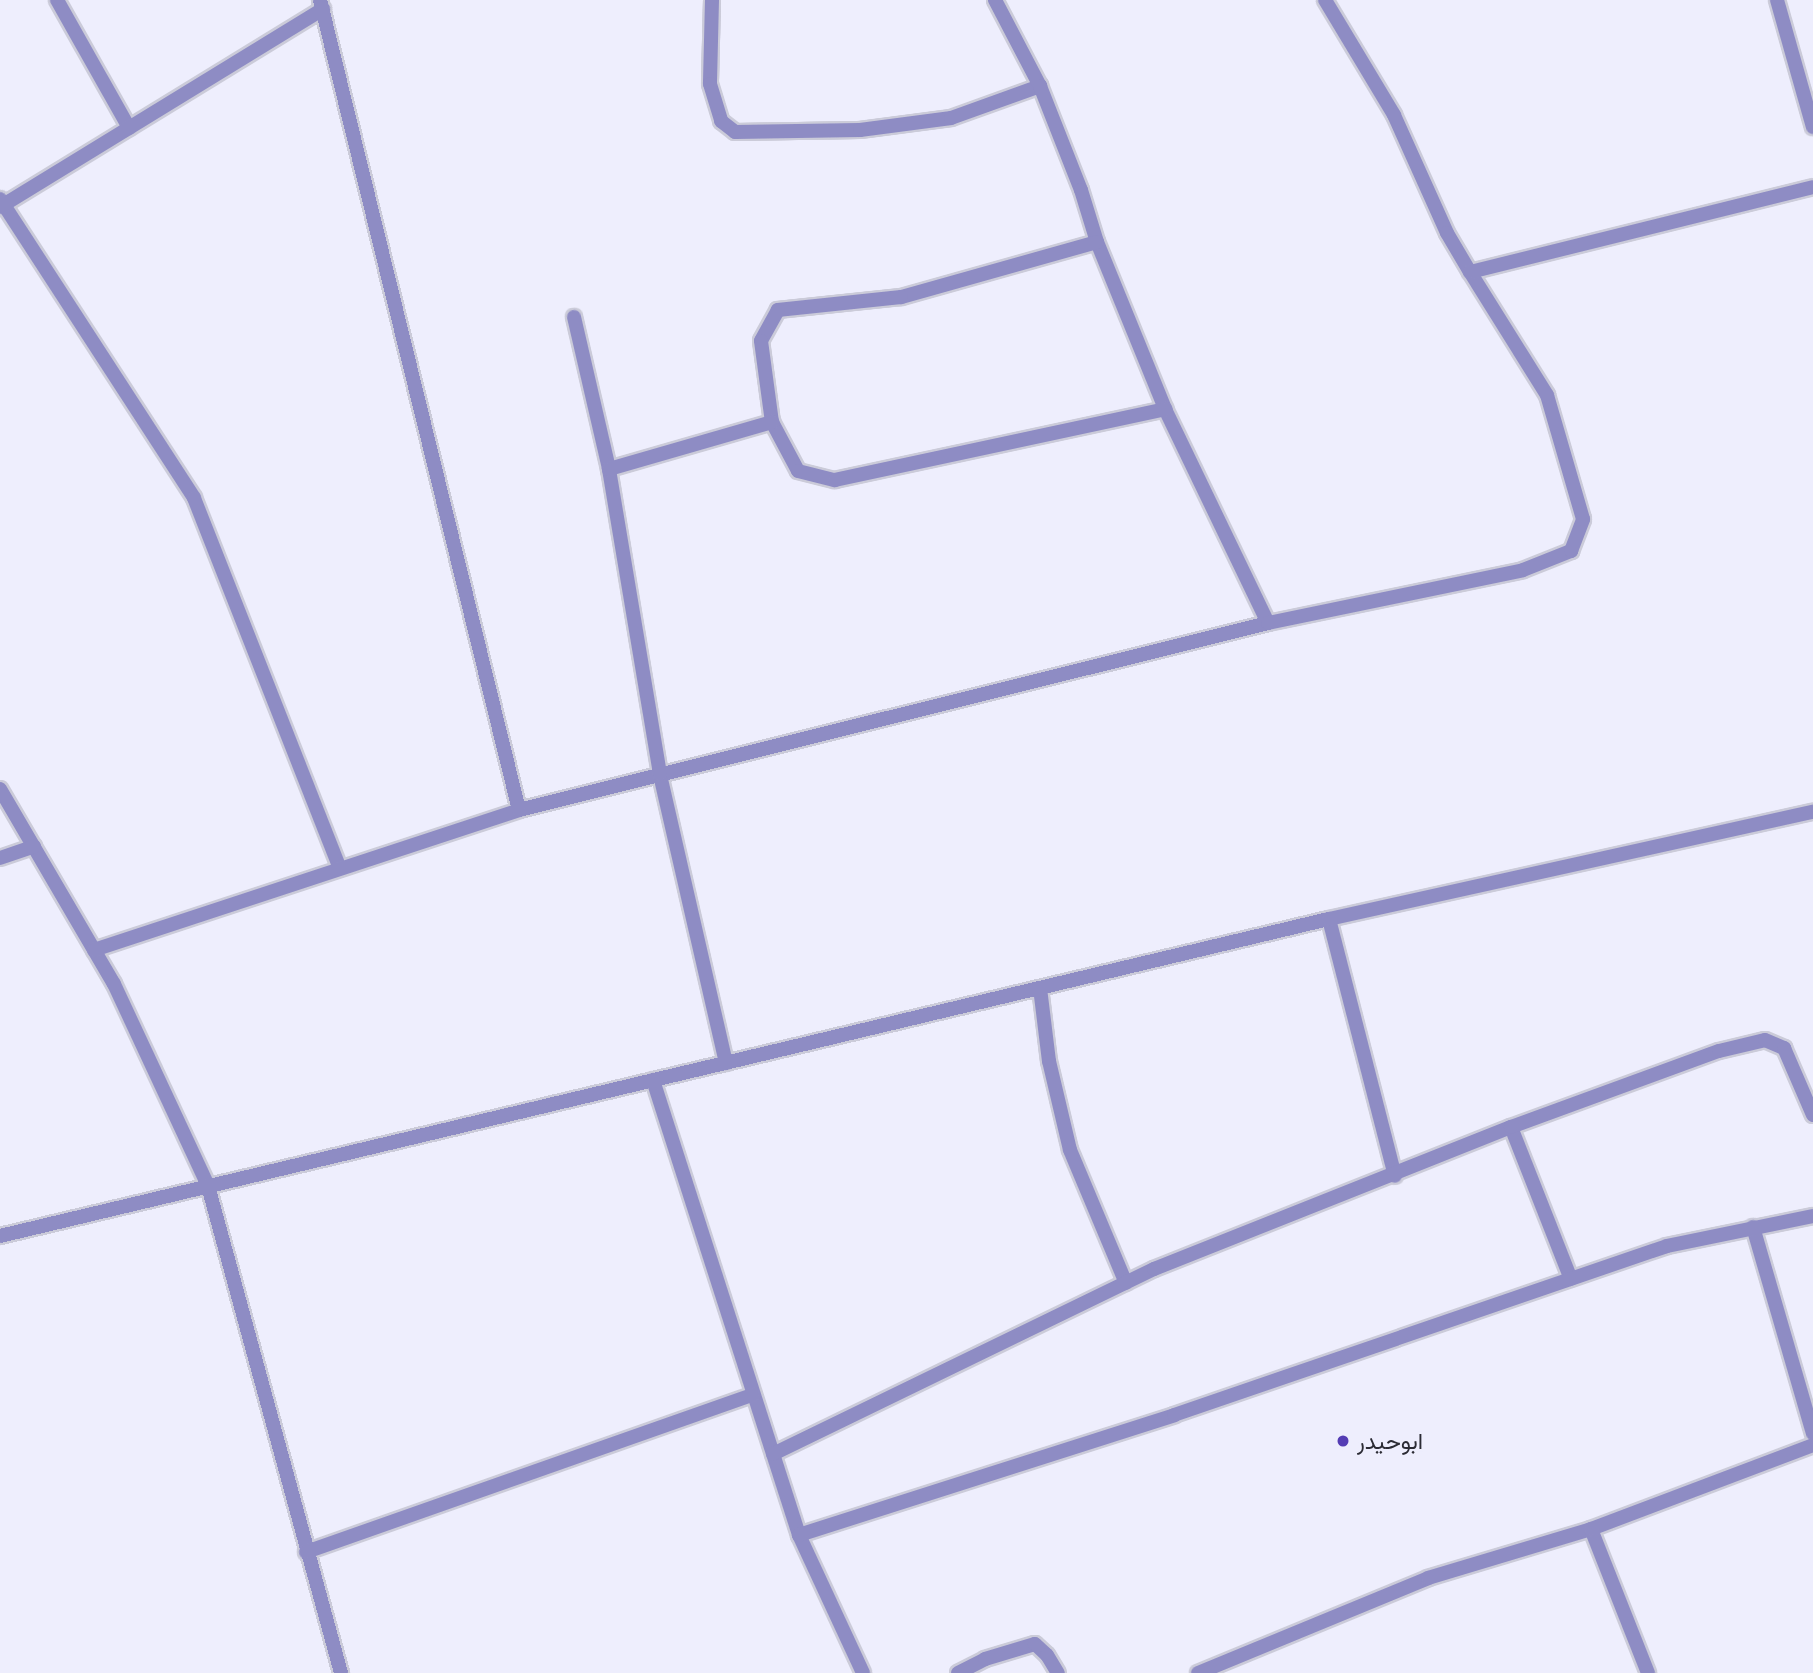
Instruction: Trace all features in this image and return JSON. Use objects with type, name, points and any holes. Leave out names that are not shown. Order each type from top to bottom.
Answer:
[{"type":"street","points":[[57,0],[129,128]]},
{"type":"street","points":[[712,0],[710,84],[721,121],[735,132],[860,131],[951,118],[1040,86]]},
{"type":"street","points":[[995,0],[1040,86],[1081,190],[1097,242],[1165,408],[1268,623]]},
{"type":"street","points":[[94,950],[519,810],[1268,623],[1523,570],[1571,551],[1583,519],[1547,395],[1447,233],[1394,115],[1325,0]]},
{"type":"street","points":[[1777,0],[1813,127]]},
{"type":"street","points":[[340,867],[194,498],[1,204],[129,128],[321,4],[519,810]]},
{"type":"street","points":[[1470,272],[1813,187]]},
{"type":"street","points":[[1097,242],[901,297],[778,310],[761,341],[772,422],[798,471],[835,480],[1165,408]]},
{"type":"street","points":[[574,317],[609,469],[660,774],[726,1063]]},
{"type":"street","points":[[609,469],[772,422]]},
{"type":"street","points":[[0,789],[114,984],[208,1186],[341,1673]]},
{"type":"street","points":[[0,1236],[1329,919],[1813,812]]},
{"type":"street","points":[[0,858],[34,846]]},
{"type":"street","points":[[1329,919],[1395,1176]]},
{"type":"street","points":[[1040,988],[1049,1062],[1070,1150],[1126,1283]]},
{"type":"street","points":[[773,1454],[1126,1283],[1511,1127],[1719,1051],[1765,1040],[1784,1048],[1813,1115]]},
{"type":"street","points":[[653,1080],[799,1535],[863,1673]]},
{"type":"street","points":[[1511,1127],[1571,1279]]},
{"type":"street","points":[[799,1535],[1174,1415],[1668,1246],[1813,1216]]},
{"type":"street","points":[[1753,1227],[1813,1433]]},
{"type":"street","points":[[306,1552],[753,1395]]},
{"type":"street","points":[[1198,1673],[1428,1578],[1591,1529],[1813,1445]]},
{"type":"street","points":[[1591,1529],[1648,1673]]},
{"type":"street","points":[[958,1673],[985,1659],[1035,1644],[1047,1655],[1058,1673]]},
{"type":"place","name":"ابوحيدر","points":[[1343,1441]]}]
